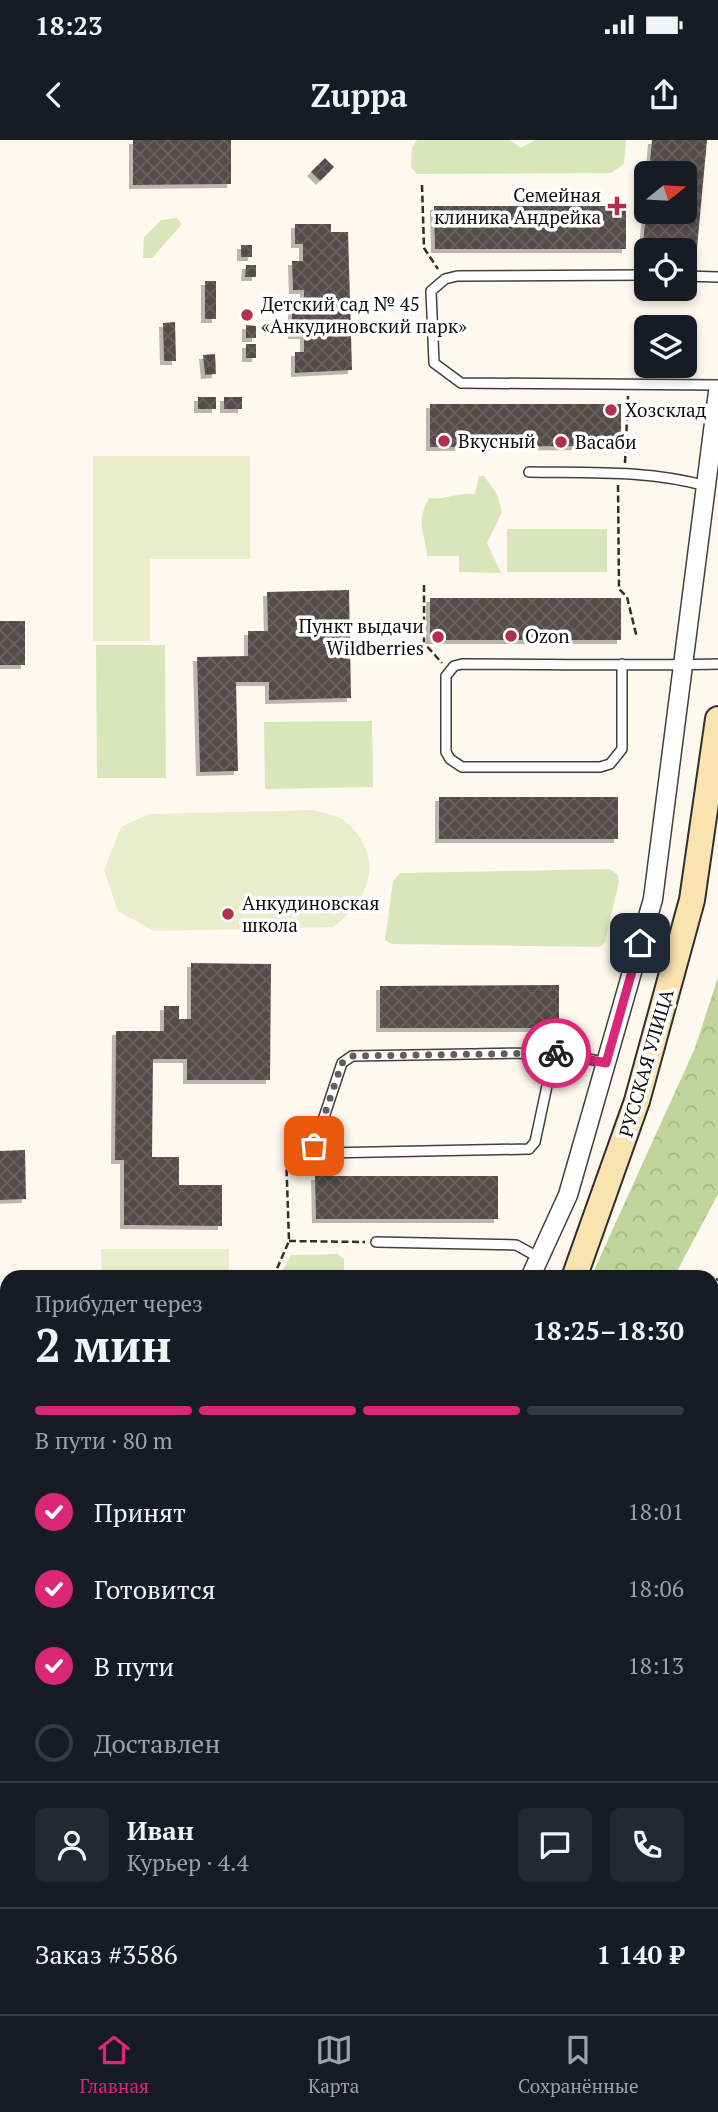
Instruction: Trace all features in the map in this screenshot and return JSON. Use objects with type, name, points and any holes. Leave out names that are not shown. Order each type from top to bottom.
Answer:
[{"type":"street","points":[[533,1270],[568,1195],[653,899],[718,392]]},
{"type":"street","name":"РУССКАЯ УЛИЦА","points":[[577,1270],[637,1101],[692,901],[718,719]]},
{"type":"lane","points":[[634,275],[457,276],[445,279],[430,291],[434,363],[461,383],[718,385]]},
{"type":"lane","points":[[697,276],[718,277]]},
{"type":"lane","points":[[529,472],[621,473],[680,479],[706,486]]},
{"type":"lane","points":[[622,664],[622,749],[618,758],[600,767],[456,765],[446,752],[446,676],[449,670],[462,664],[622,664],[684,665],[718,664]]},
{"type":"lane","points":[[554,1053],[535,1142],[529,1149],[325,1153],[318,1152],[314,1146],[342,1063],[352,1056],[554,1053],[606,1063]]},
{"type":"lane","points":[[376,1242],[516,1245],[538,1257]]},
{"type":"path","points":[[422,185],[424,248],[445,279]]},
{"type":"path","points":[[628,404],[621,473],[619,589],[626,597],[637,638]]},
{"type":"path","points":[[424,585],[424,643],[449,670]]},
{"type":"path","points":[[276,1270],[289,1241],[286,1153]]},
{"type":"path","points":[[289,1241],[376,1242]]},
{"type":"green space","points":[[417,140],[510,140],[521,148],[535,140],[626,140],[624,164],[611,173],[417,174],[411,167],[412,148]]},
{"type":"green space","points":[[177,218],[182,224],[152,258],[143,258],[144,237],[161,220]]},
{"type":"green space","points":[[93,456],[250,456],[250,559],[150,559],[150,641],[93,641]]},
{"type":"green space","points":[[479,476],[484,476],[497,494],[502,512],[487,543],[501,573],[459,572],[459,556],[427,556],[422,515],[429,498],[475,494]]},
{"type":"green space","points":[[507,529],[607,529],[607,572],[507,572]]},
{"type":"green space","points":[[96,645],[165,645],[166,778],[97,778]]},
{"type":"green space","points":[[372,721],[373,787],[265,789],[264,722]]},
{"type":"green space","points":[[314,810],[345,821],[358,834],[369,862],[369,876],[357,903],[333,927],[154,931],[118,911],[104,870],[121,827],[149,814]]},
{"type":"green space","points":[[610,869],[618,875],[619,881],[605,942],[600,947],[392,944],[385,940],[393,881],[400,873]]},
{"type":"green space","points":[[718,977],[718,1194],[678,1270],[594,1270],[695,1048]]},
{"type":"green space","points":[[101,1249],[229,1249],[229,1270],[102,1270]]},
{"type":"green space","points":[[338,1254],[344,1259],[344,1270],[283,1270],[291,1255]]},
{"type":"building","points":[[133,140],[231,140],[231,184],[133,185]]},
{"type":"building","points":[[652,140],[707,140],[697,248],[697,238],[643,238],[645,224],[697,224],[697,161],[650,161]]},
{"type":"building","points":[[325,158],[334,167],[320,181],[311,172]]},
{"type":"building","points":[[434,206],[626,206],[626,249],[435,249]]},
{"type":"building","points":[[295,224],[331,224],[331,232],[348,232],[352,370],[295,373],[295,352],[304,352],[304,335],[292,335],[292,307],[304,307],[304,290],[293,290],[292,261],[303,261],[303,244],[295,244]]},
{"type":"building","points":[[241,245],[252,245],[252,257],[241,257]]},
{"type":"building","points":[[246,265],[256,265],[256,277],[245,277]]},
{"type":"building","points":[[205,281],[216,281],[216,319],[205,319]]},
{"type":"building","points":[[175,322],[176,361],[164,361],[163,323]]},
{"type":"building","points":[[246,325],[256,326],[256,338],[246,338]]},
{"type":"building","points":[[246,344],[256,344],[256,358],[246,358]]},
{"type":"building","points":[[215,354],[216,374],[205,375],[203,355]]},
{"type":"building","points":[[198,397],[216,397],[216,409],[198,409]]},
{"type":"building","points":[[224,397],[242,397],[242,409],[224,409]]},
{"type":"building","points":[[430,404],[621,404],[621,446],[430,447]]},
{"type":"building","points":[[349,590],[351,698],[269,700],[269,682],[236,682],[238,771],[200,772],[197,657],[248,656],[248,631],[268,631],[267,592]]},
{"type":"building","points":[[430,598],[621,598],[621,640],[430,640]]},
{"type":"building","points":[[0,621],[25,621],[25,665],[0,665]]},
{"type":"building","points":[[439,797],[618,797],[618,839],[439,839]]},
{"type":"building","points":[[191,963],[271,964],[270,1080],[187,1080],[187,1059],[153,1059],[152,1157],[179,1157],[179,1185],[222,1185],[222,1226],[124,1225],[124,1160],[115,1160],[116,1031],[164,1031],[164,1006],[179,1006],[179,1019],[191,1019]]},
{"type":"building","points":[[559,985],[559,1028],[380,1028],[380,986]]},
{"type":"building","points":[[25,1150],[26,1199],[0,1200],[0,1151]]},
{"type":"building","points":[[315,1176],[498,1176],[498,1219],[316,1219]]},
{"type":"way so far","points":[[314,1146],[346,1058],[556,1053]]},
{"type":"place","name":"Семейная клиника Андрейка","points":[[617,206]]},
{"type":"place","name":"Детский сад № 45 «Анкудиновский парк»","points":[[247,315]]},
{"type":"place","name":"Хозсклад","points":[[611,410]]},
{"type":"place","name":"Вкусный","points":[[444,441]]},
{"type":"place","name":"Васаби","points":[[561,442]]},
{"type":"place","name":"Ozon","points":[[511,636]]},
{"type":"place","name":"Пункт выдачи Wildberries","points":[[438,637]]},
{"type":"place","name":"Анкудиновская школа","points":[[228,914]]},
{"type":"route","points":[[556,1053],[606,1063],[640,943]]}]
